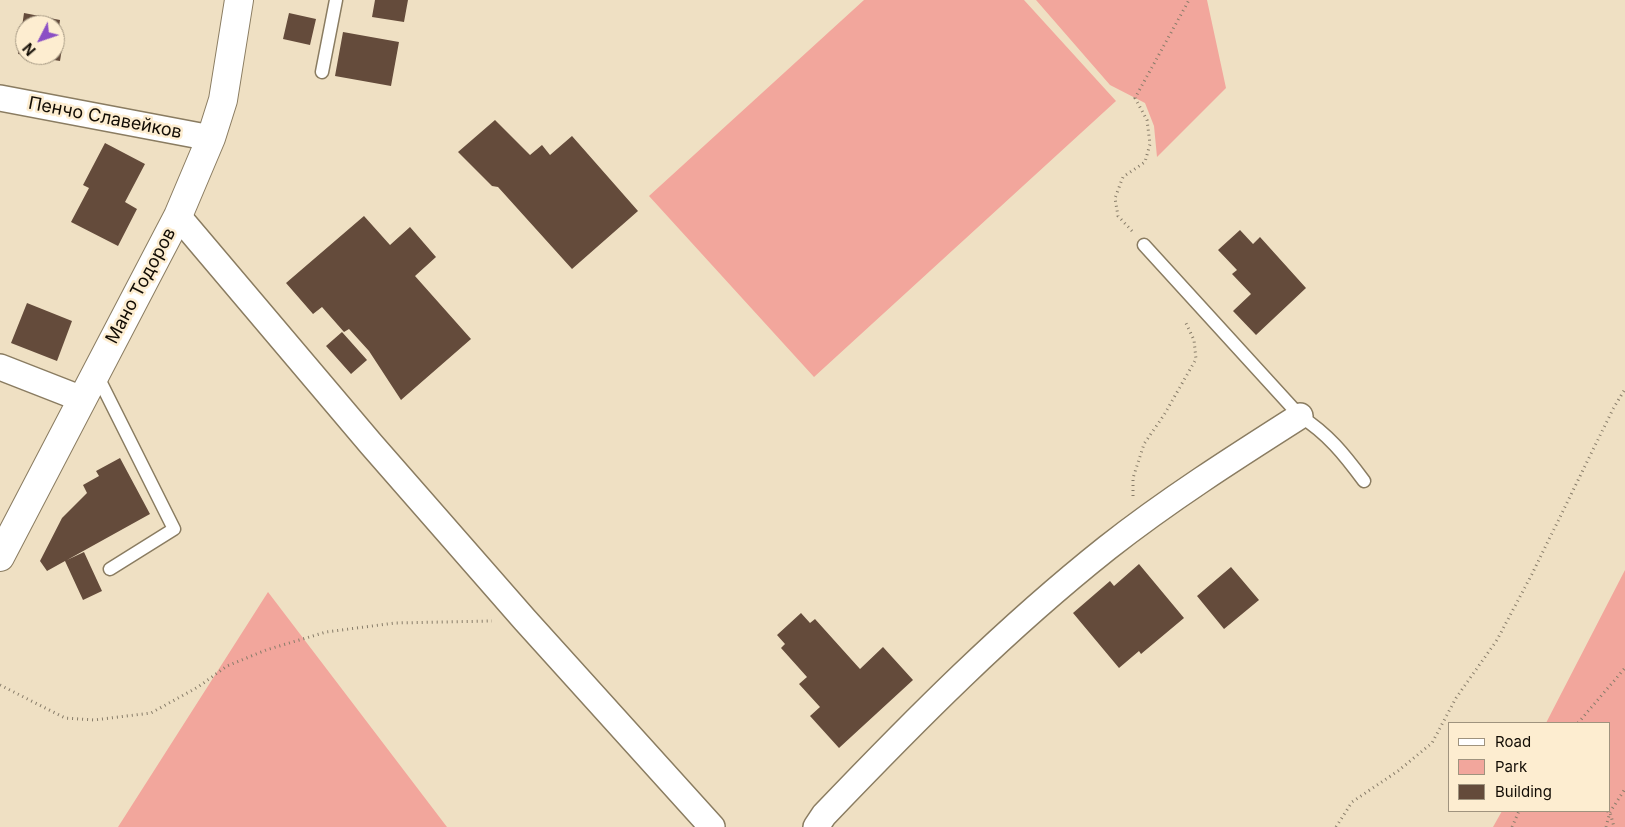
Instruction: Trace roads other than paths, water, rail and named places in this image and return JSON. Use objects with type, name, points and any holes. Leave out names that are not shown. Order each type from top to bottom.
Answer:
[{"type":"street","name":"Мано Тодоров","points":[[0,557],[178,216],[211,138],[223,100],[239,0]]},
{"type":"street","name":"Пенчо Славейков","points":[[0,98],[211,138]]},
{"type":"street","points":[[178,216],[371,444],[525,620],[712,827]]},
{"type":"street","points":[[0,367],[82,399]]},
{"type":"street","points":[[816,827],[824,815],[911,724],[1022,619],[1107,548],[1133,529],[1196,483],[1300,416]]},
{"type":"lane","points":[[322,72],[336,0]]},
{"type":"lane","points":[[1144,245],[1300,416],[1318,428],[1343,452],[1364,481]]},
{"type":"lane","points":[[96,373],[174,529],[110,569]]}]
